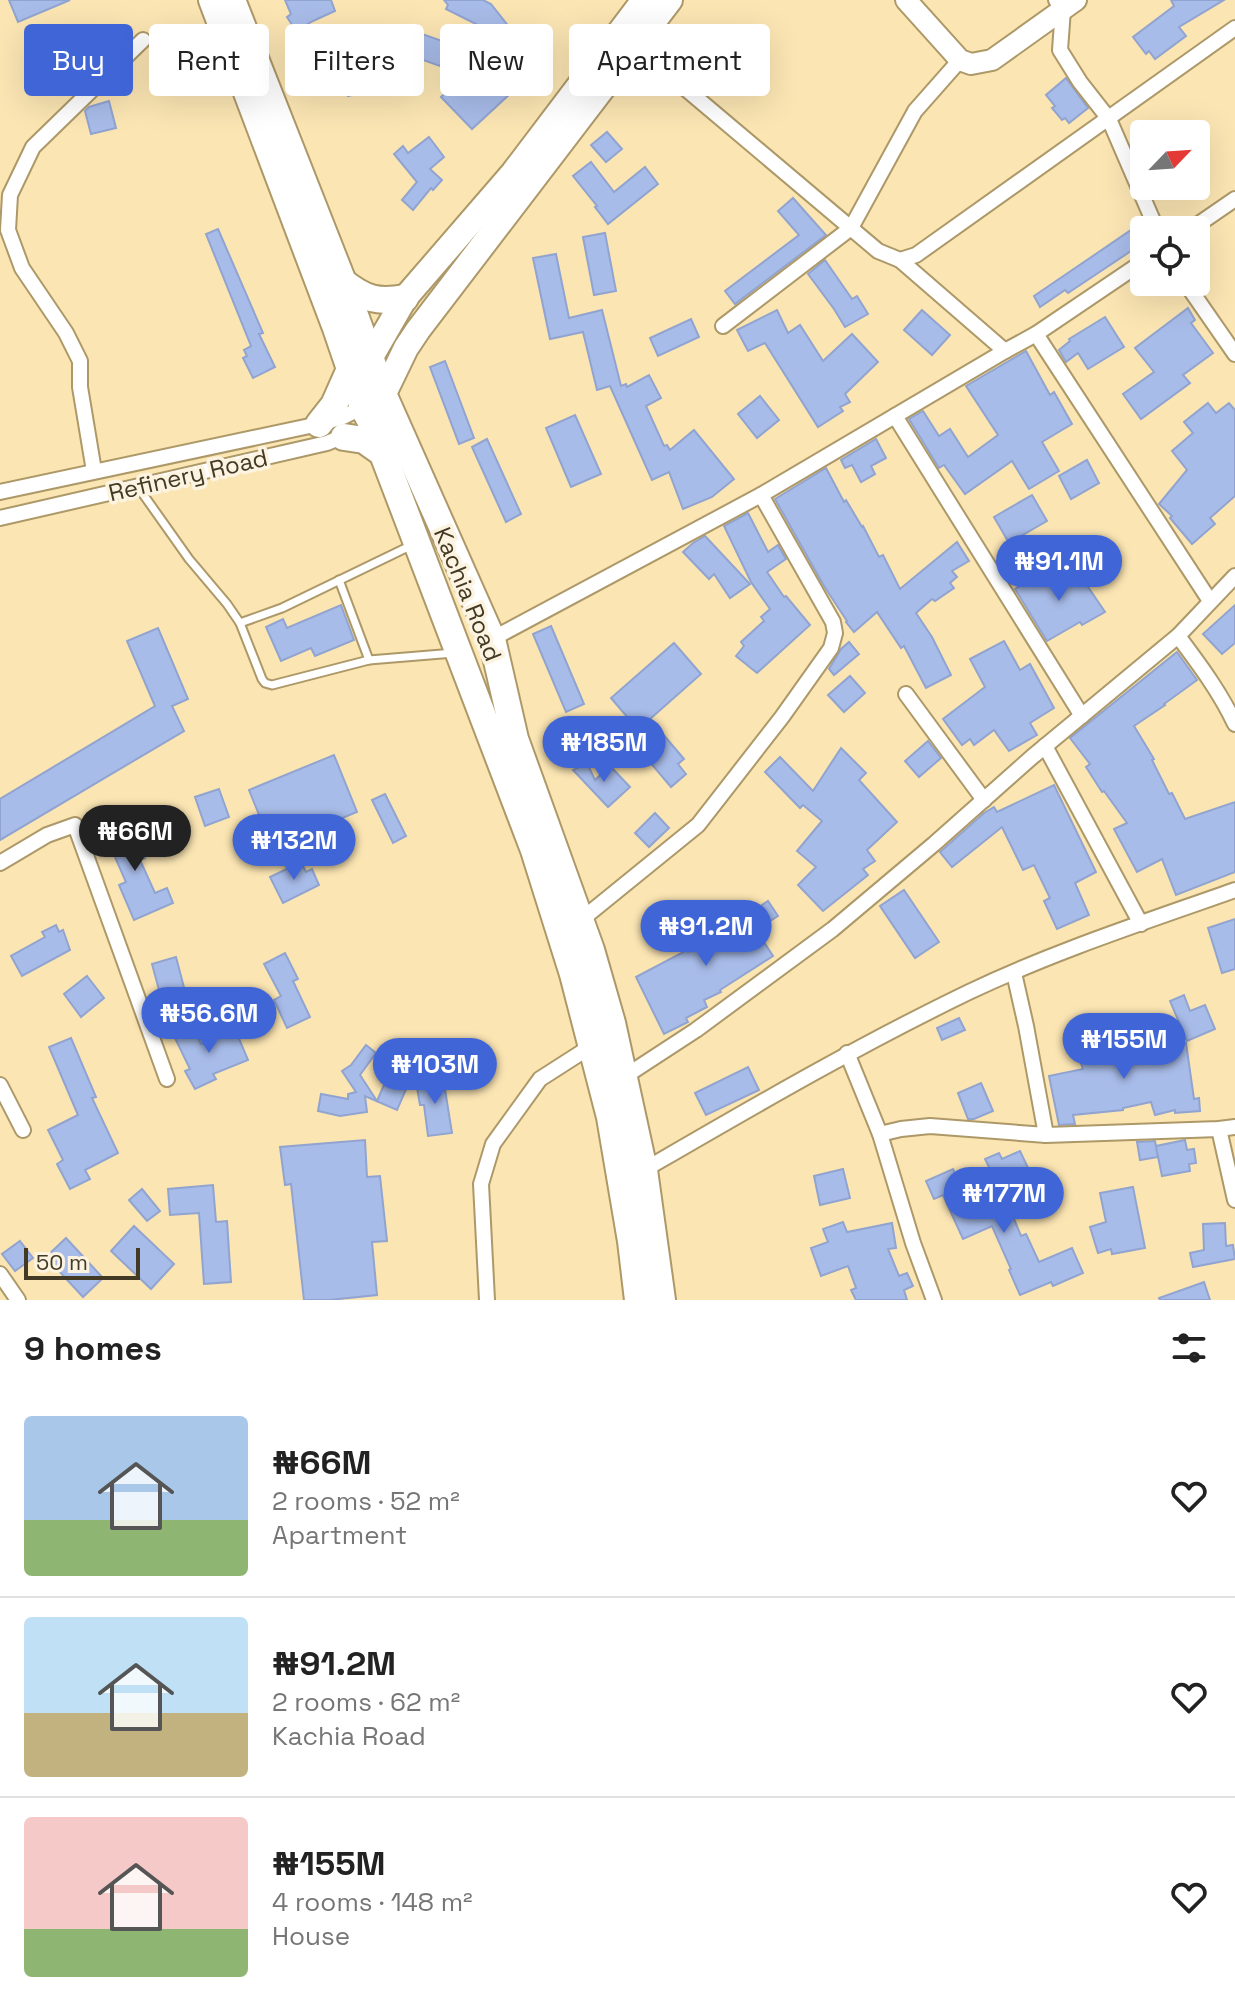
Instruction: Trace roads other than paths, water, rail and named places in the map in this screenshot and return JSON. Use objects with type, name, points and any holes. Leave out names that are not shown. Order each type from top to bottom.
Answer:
[{"type":"highway","name":"Kachia Road","points":[[212,0],[346,322],[360,363],[381,452],[534,850],[573,974],[610,1117],[638,1300]]},
{"type":"highway","name":"Kachia Road","points":[[232,0],[343,282],[346,322]]},
{"type":"highway","points":[[343,282],[368,299],[386,302],[405,298]]},
{"type":"highway","points":[[316,435],[360,363]]},
{"type":"highway","name":"Kachia Road","points":[[372,408],[492,639],[515,739],[581,920],[608,1009],[644,1170],[662,1300]]},
{"type":"highway","points":[[344,437],[364,440],[381,452]]},
{"type":"main road","points":[[360,363],[405,298],[513,173],[644,0]]},
{"type":"main road","points":[[652,24],[670,0]]},
{"type":"main road","points":[[372,408],[418,330],[597,96]]},
{"type":"street","points":[[906,0],[960,60],[971,64],[992,60],[1065,3]]},
{"type":"street","points":[[1065,3],[1060,50],[1109,119],[1151,216]]},
{"type":"street","points":[[900,260],[916,255],[1235,28]]},
{"type":"street","points":[[94,471],[80,387],[80,361],[66,333],[22,268],[8,230],[10,195],[33,147],[143,40]]},
{"type":"street","points":[[723,326],[851,228],[915,111],[960,60]]},
{"type":"street","points":[[694,96],[878,251],[900,260],[1005,351]]},
{"type":"street","points":[[1210,216],[1235,199]]},
{"type":"street","points":[[492,639],[761,495],[1036,334],[1130,270]]},
{"type":"street","points":[[1195,296],[1235,354]]},
{"type":"street","points":[[1036,334],[1210,601]]},
{"type":"street","name":"Refinery Road","points":[[0,492],[279,432],[344,437],[358,429],[372,408]]},
{"type":"street","name":"Refinery Road","points":[[0,518],[138,487],[316,435],[343,417],[372,408]]},
{"type":"street","points":[[895,416],[1082,716]]},
{"type":"street","points":[[279,432],[316,435]]},
{"type":"street","points":[[581,920],[698,825],[831,648],[835,633],[833,622],[761,495]]},
{"type":"street","points":[[624,1077],[696,1030],[833,929],[1178,636],[1235,576]]},
{"type":"street","points":[[1178,636],[1217,691],[1235,724]]},
{"type":"street","points":[[906,694],[984,800]]},
{"type":"street","points":[[1045,746],[1141,924]]},
{"type":"street","points":[[0,863],[47,835],[75,825],[167,1079]]},
{"type":"street","points":[[644,1170],[847,1053],[971,991],[1060,953],[1235,890]]},
{"type":"street","points":[[1014,973],[1046,1135]]},
{"type":"street","points":[[487,1300],[481,1184],[493,1144],[540,1079],[593,1045]]},
{"type":"street","points":[[847,1053],[880,1134],[934,1300]]},
{"type":"street","points":[[0,1085],[23,1130]]},
{"type":"street","points":[[880,1134],[930,1126],[1046,1135],[1235,1127]]},
{"type":"street","points":[[1219,1129],[1235,1200]]},
{"type":"street","points":[[0,1274],[18,1300]]},
{"type":"lane","points":[[138,487],[240,623],[262,679],[268,685],[369,660],[458,653]]},
{"type":"lane","points":[[240,623],[282,608],[416,543]]},
{"type":"lane","points":[[339,580],[369,660]]}]
